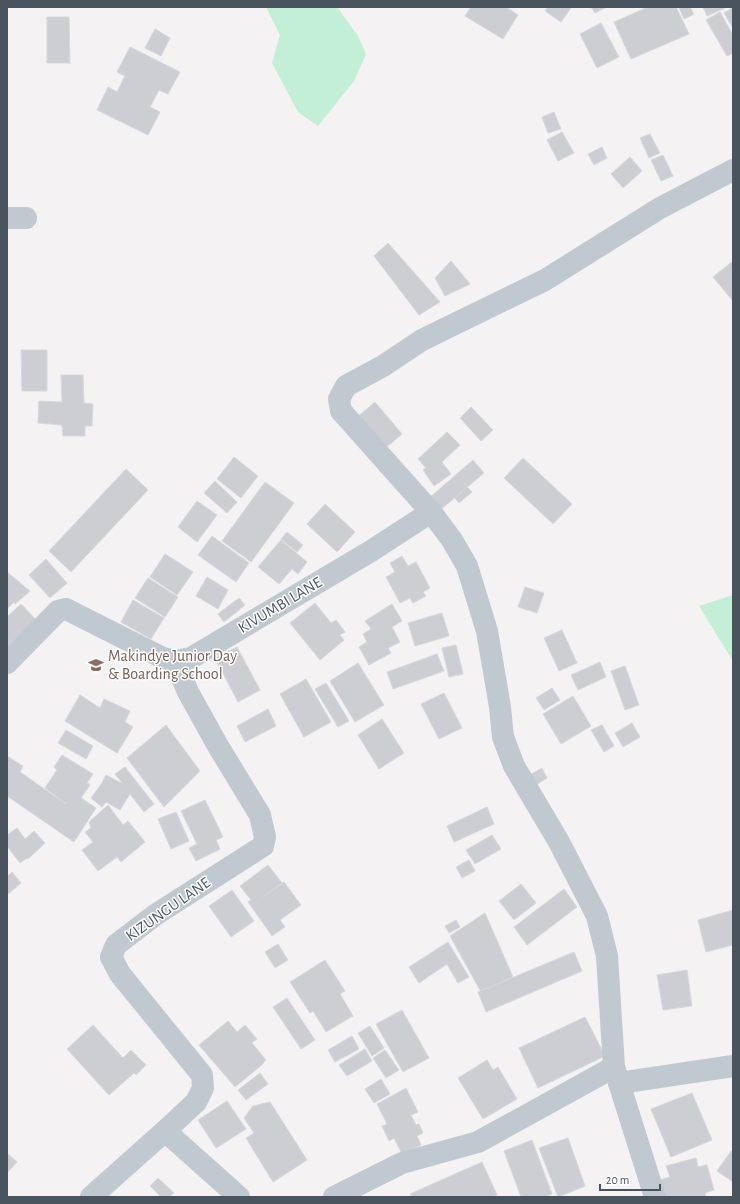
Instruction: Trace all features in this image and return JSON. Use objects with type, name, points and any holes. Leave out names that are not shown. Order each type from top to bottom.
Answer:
[{"type":"street","points":[[655,1197],[616,1075],[606,956],[598,916],[559,842],[514,766],[503,738],[500,707],[487,631],[467,566],[452,540],[431,512],[341,411],[339,399],[346,386],[383,366],[422,340],[545,280],[660,208],[733,170]]},
{"type":"street","name":"KIVUMBI LANE","points":[[7,663],[58,611],[66,608],[163,658],[175,660],[191,658],[370,551],[431,512]]},
{"type":"street","name":"KIZUNGU LANE","points":[[91,1197],[166,1131],[196,1102],[204,1088],[202,1075],[120,974],[111,957],[116,945],[155,915],[263,846],[265,837],[260,815],[218,746],[188,692],[175,660]]},
{"type":"street","points":[[334,1197],[402,1164],[478,1142],[616,1075],[733,1066]]},
{"type":"street","points":[[166,1131],[239,1197]]},
{"type":"green space","points":[[266,7],[337,7],[358,36],[366,54],[354,81],[318,126],[298,112],[272,63],[280,35]]},
{"type":"green space","points":[[733,595],[733,661],[699,606]]},
{"type":"building","points":[[471,7],[506,7],[518,15],[503,39],[465,16]]},
{"type":"building","points":[[548,7],[571,8],[561,22],[545,11]]},
{"type":"building","points":[[591,7],[607,7],[595,13]]},
{"type":"building","points":[[648,7],[676,7],[689,34],[631,59],[614,22]]},
{"type":"building","points":[[679,7],[690,7],[694,14],[684,19]]},
{"type":"building","points":[[703,7],[724,7],[725,8],[707,16]]},
{"type":"building","points":[[732,8],[733,10],[733,28],[724,13]]},
{"type":"building","points":[[720,12],[733,35],[733,53],[727,56],[706,20]]},
{"type":"building","points":[[47,17],[69,17],[70,63],[47,63]]},
{"type":"building","points":[[601,23],[619,57],[597,68],[580,34]]},
{"type":"building","points":[[155,29],[170,38],[161,56],[145,48]]},
{"type":"building","points":[[130,47],[180,72],[168,94],[159,90],[150,107],[160,112],[148,135],[97,110],[108,87],[117,92],[125,76],[117,72]]},
{"type":"building","points":[[554,112],[561,129],[548,133],[542,117]]},
{"type":"building","points":[[562,132],[574,153],[558,161],[547,140]]},
{"type":"building","points":[[650,134],[660,153],[649,158],[640,138]]},
{"type":"building","points":[[602,147],[607,158],[594,165],[588,154]]},
{"type":"building","points":[[663,155],[673,176],[661,181],[651,160]]},
{"type":"building","points":[[630,157],[642,171],[623,188],[611,174]]},
{"type":"building","points":[[388,243],[440,302],[419,315],[374,256]]},
{"type":"building","points":[[451,261],[470,284],[445,296],[435,278]]},
{"type":"building","points":[[733,261],[733,301],[713,277]]},
{"type":"building","points":[[21,350],[47,350],[47,391],[22,391]]},
{"type":"building","points":[[61,375],[83,375],[84,403],[93,404],[92,426],[85,426],[85,436],[63,436],[62,425],[38,423],[39,401],[62,402]]},
{"type":"building","points":[[375,402],[402,434],[382,451],[355,419]]},
{"type":"building","points":[[471,407],[493,430],[481,441],[460,418]]},
{"type":"building","points":[[447,432],[460,445],[442,462],[451,474],[434,486],[423,470],[426,468],[418,459]]},
{"type":"building","points":[[234,457],[258,476],[241,498],[217,479]]},
{"type":"building","points":[[523,458],[572,504],[553,524],[504,478]]},
{"type":"building","points":[[473,460],[484,473],[439,511],[428,499]]},
{"type":"building","points":[[126,469],[148,490],[71,572],[49,551]]},
{"type":"building","points":[[215,481],[237,502],[227,513],[204,493]]},
{"type":"building","points":[[265,482],[294,503],[251,562],[222,541]]},
{"type":"building","points":[[467,487],[472,492],[459,503],[455,498]]},
{"type":"building","points":[[197,501],[217,515],[197,542],[178,527]]},
{"type":"building","points":[[325,504],[355,532],[337,552],[307,524]]},
{"type":"building","points":[[287,532],[303,545],[297,552],[281,539]]},
{"type":"building","points":[[212,536],[249,563],[236,582],[198,555]]},
{"type":"building","points":[[281,540],[307,562],[298,574],[292,569],[279,584],[258,567]]},
{"type":"building","points":[[165,554],[193,572],[177,595],[150,577]]},
{"type":"building","points":[[402,556],[408,566],[416,562],[430,588],[423,592],[426,596],[413,603],[410,598],[400,603],[386,577],[395,572],[390,563]]},
{"type":"building","points":[[46,559],[67,583],[50,598],[29,575]]},
{"type":"building","points":[[7,572],[30,591],[7,609]]},
{"type":"building","points":[[207,577],[228,590],[218,609],[196,596]]},
{"type":"building","points":[[148,578],[178,597],[165,617],[135,598]]},
{"type":"building","points":[[525,587],[544,593],[537,613],[518,607]]},
{"type":"building","points":[[239,598],[245,605],[224,622],[218,614]]},
{"type":"building","points":[[133,600],[164,618],[151,639],[121,622]]},
{"type":"building","points":[[315,603],[331,623],[336,620],[345,632],[340,635],[344,640],[320,660],[290,623]]},
{"type":"building","points":[[21,604],[41,625],[7,658],[7,617]]},
{"type":"building","points":[[392,604],[402,621],[392,627],[400,642],[388,648],[391,653],[369,665],[359,647],[367,642],[363,634],[371,629],[365,621]]},
{"type":"building","points":[[442,613],[449,636],[415,646],[408,623]]},
{"type":"building","points":[[562,630],[577,663],[559,671],[544,638]]},
{"type":"building","points":[[456,645],[463,674],[449,677],[442,648]]},
{"type":"building","points":[[237,647],[260,690],[238,702],[215,658]]},
{"type":"building","points":[[437,654],[444,671],[393,689],[387,672]]},
{"type":"building","points":[[600,662],[606,677],[578,690],[571,675]]},
{"type":"building","points":[[358,663],[384,705],[355,722],[330,681]]},
{"type":"building","points":[[625,666],[639,705],[625,710],[611,671]]},
{"type":"building","points":[[306,679],[331,722],[304,737],[280,694]]},
{"type":"building","points":[[326,683],[349,721],[338,727],[315,689]]},
{"type":"building","points":[[552,688],[560,700],[544,710],[536,698]]},
{"type":"building","points":[[444,693],[462,728],[439,739],[421,704]]},
{"type":"building","points":[[80,695],[100,708],[104,699],[130,711],[125,722],[133,727],[117,753],[65,721]]},
{"type":"building","points":[[573,696],[591,726],[561,744],[543,714]]},
{"type":"building","points":[[268,709],[276,726],[245,742],[237,726]]},
{"type":"building","points":[[382,719],[404,753],[379,769],[358,735]]},
{"type":"building","points":[[632,723],[640,737],[623,747],[615,733]]},
{"type":"building","points":[[166,725],[200,771],[164,807],[127,758]]},
{"type":"building","points":[[602,725],[614,746],[604,752],[591,730]]},
{"type":"building","points":[[66,730],[93,746],[86,759],[58,743]]},
{"type":"building","points":[[62,755],[93,774],[87,783],[90,785],[81,798],[96,808],[74,842],[7,796],[7,756],[23,766],[20,772],[66,804],[45,788],[57,770],[54,767]]},
{"type":"building","points":[[125,767],[154,804],[144,812],[130,794],[120,810],[106,802],[102,807],[91,798],[106,775],[123,784],[115,774]]},
{"type":"building","points":[[542,768],[547,778],[536,785],[530,775]]},
{"type":"building","points":[[205,800],[223,837],[216,840],[220,849],[196,861],[189,848],[197,844],[181,811]]},
{"type":"building","points":[[108,805],[123,825],[128,821],[145,842],[121,862],[117,857],[98,871],[82,850],[93,842],[85,832],[91,828],[89,822]]},
{"type":"building","points":[[487,807],[494,824],[454,842],[447,826]]},
{"type":"building","points":[[176,812],[189,841],[171,849],[158,819]]},
{"type":"building","points":[[17,828],[25,839],[34,831],[45,843],[28,859],[27,858],[20,863],[7,846],[7,835]]},
{"type":"building","points":[[492,835],[501,849],[475,864],[466,850]]},
{"type":"building","points":[[469,860],[475,871],[462,878],[456,867]]},
{"type":"building","points":[[268,865],[282,883],[263,897],[284,882],[301,905],[280,920],[285,927],[272,936],[248,902],[251,900],[240,886]]},
{"type":"building","points":[[12,872],[21,883],[8,894],[7,877]]},
{"type":"building","points":[[521,884],[536,903],[514,920],[499,901]]},
{"type":"building","points":[[564,889],[577,907],[527,945],[514,927]]},
{"type":"building","points":[[232,890],[254,921],[231,937],[209,906]]},
{"type":"building","points":[[733,910],[733,945],[706,952],[698,920]]},
{"type":"building","points":[[485,913],[513,977],[481,992],[450,936]]},
{"type":"building","points":[[456,920],[460,927],[449,933],[445,926]]},
{"type":"building","points":[[448,942],[469,977],[458,983],[447,964],[419,983],[409,967]]},
{"type":"building","points":[[278,944],[288,960],[275,968],[265,952]]},
{"type":"building","points":[[574,952],[582,971],[486,1012],[478,992]]},
{"type":"building","points":[[325,960],[345,991],[340,994],[353,1016],[326,1032],[313,1011],[310,1013],[290,982]]},
{"type":"building","points":[[687,970],[692,1006],[663,1010],[657,975]]},
{"type":"building","points":[[287,998],[315,1040],[301,1049],[273,1007]]},
{"type":"building","points":[[402,1010],[429,1058],[403,1072],[376,1024]]},
{"type":"building","points":[[585,1017],[605,1056],[538,1088],[519,1048]]},
{"type":"building","points":[[228,1021],[237,1032],[245,1025],[257,1039],[252,1043],[266,1060],[235,1087],[199,1045]]},
{"type":"building","points":[[93,1025],[123,1058],[131,1050],[146,1065],[136,1075],[134,1073],[109,1095],[67,1049]]},
{"type":"building","points":[[370,1026],[384,1048],[372,1056],[358,1033]]},
{"type":"building","points":[[352,1036],[359,1049],[335,1062],[328,1050]]},
{"type":"building","points":[[365,1049],[372,1061],[347,1076],[339,1065]]},
{"type":"building","points":[[385,1050],[399,1070],[386,1078],[373,1058]]},
{"type":"building","points":[[487,1060],[493,1070],[498,1067],[517,1099],[483,1119],[458,1078]]},
{"type":"building","points":[[260,1073],[268,1084],[246,1100],[238,1090]]},
{"type":"building","points":[[381,1079],[390,1094],[374,1103],[365,1089]]},
{"type":"building","points":[[406,1088],[418,1112],[411,1115],[416,1125],[419,1124],[423,1133],[417,1136],[421,1145],[402,1154],[394,1138],[389,1141],[382,1126],[387,1124],[377,1104]]},
{"type":"building","points":[[692,1093],[712,1140],[671,1157],[651,1109]]},
{"type":"building","points":[[227,1101],[246,1129],[216,1148],[198,1120]]},
{"type":"building","points":[[270,1102],[307,1160],[273,1182],[246,1138],[254,1133],[244,1118],[253,1106]]},
{"type":"building","points":[[568,1138],[585,1186],[558,1197],[539,1148]]},
{"type":"building","points":[[532,1140],[552,1194],[543,1197],[521,1197],[504,1151]]},
{"type":"building","points":[[731,1151],[733,1152],[733,1182],[717,1171]]},
{"type":"building","points":[[7,1153],[17,1162],[7,1173]]},
{"type":"building","points":[[696,1158],[698,1167],[707,1165],[714,1190],[705,1193],[706,1197],[664,1197],[660,1180],[670,1177],[666,1166]]},
{"type":"building","points":[[482,1162],[497,1195],[491,1197],[412,1197],[410,1194]]},
{"type":"building","points":[[158,1178],[174,1193],[169,1197],[161,1197],[150,1186]]},
{"type":"place","name":"Makindye Junior Day & Boarding School","points":[[96,665]]}]
